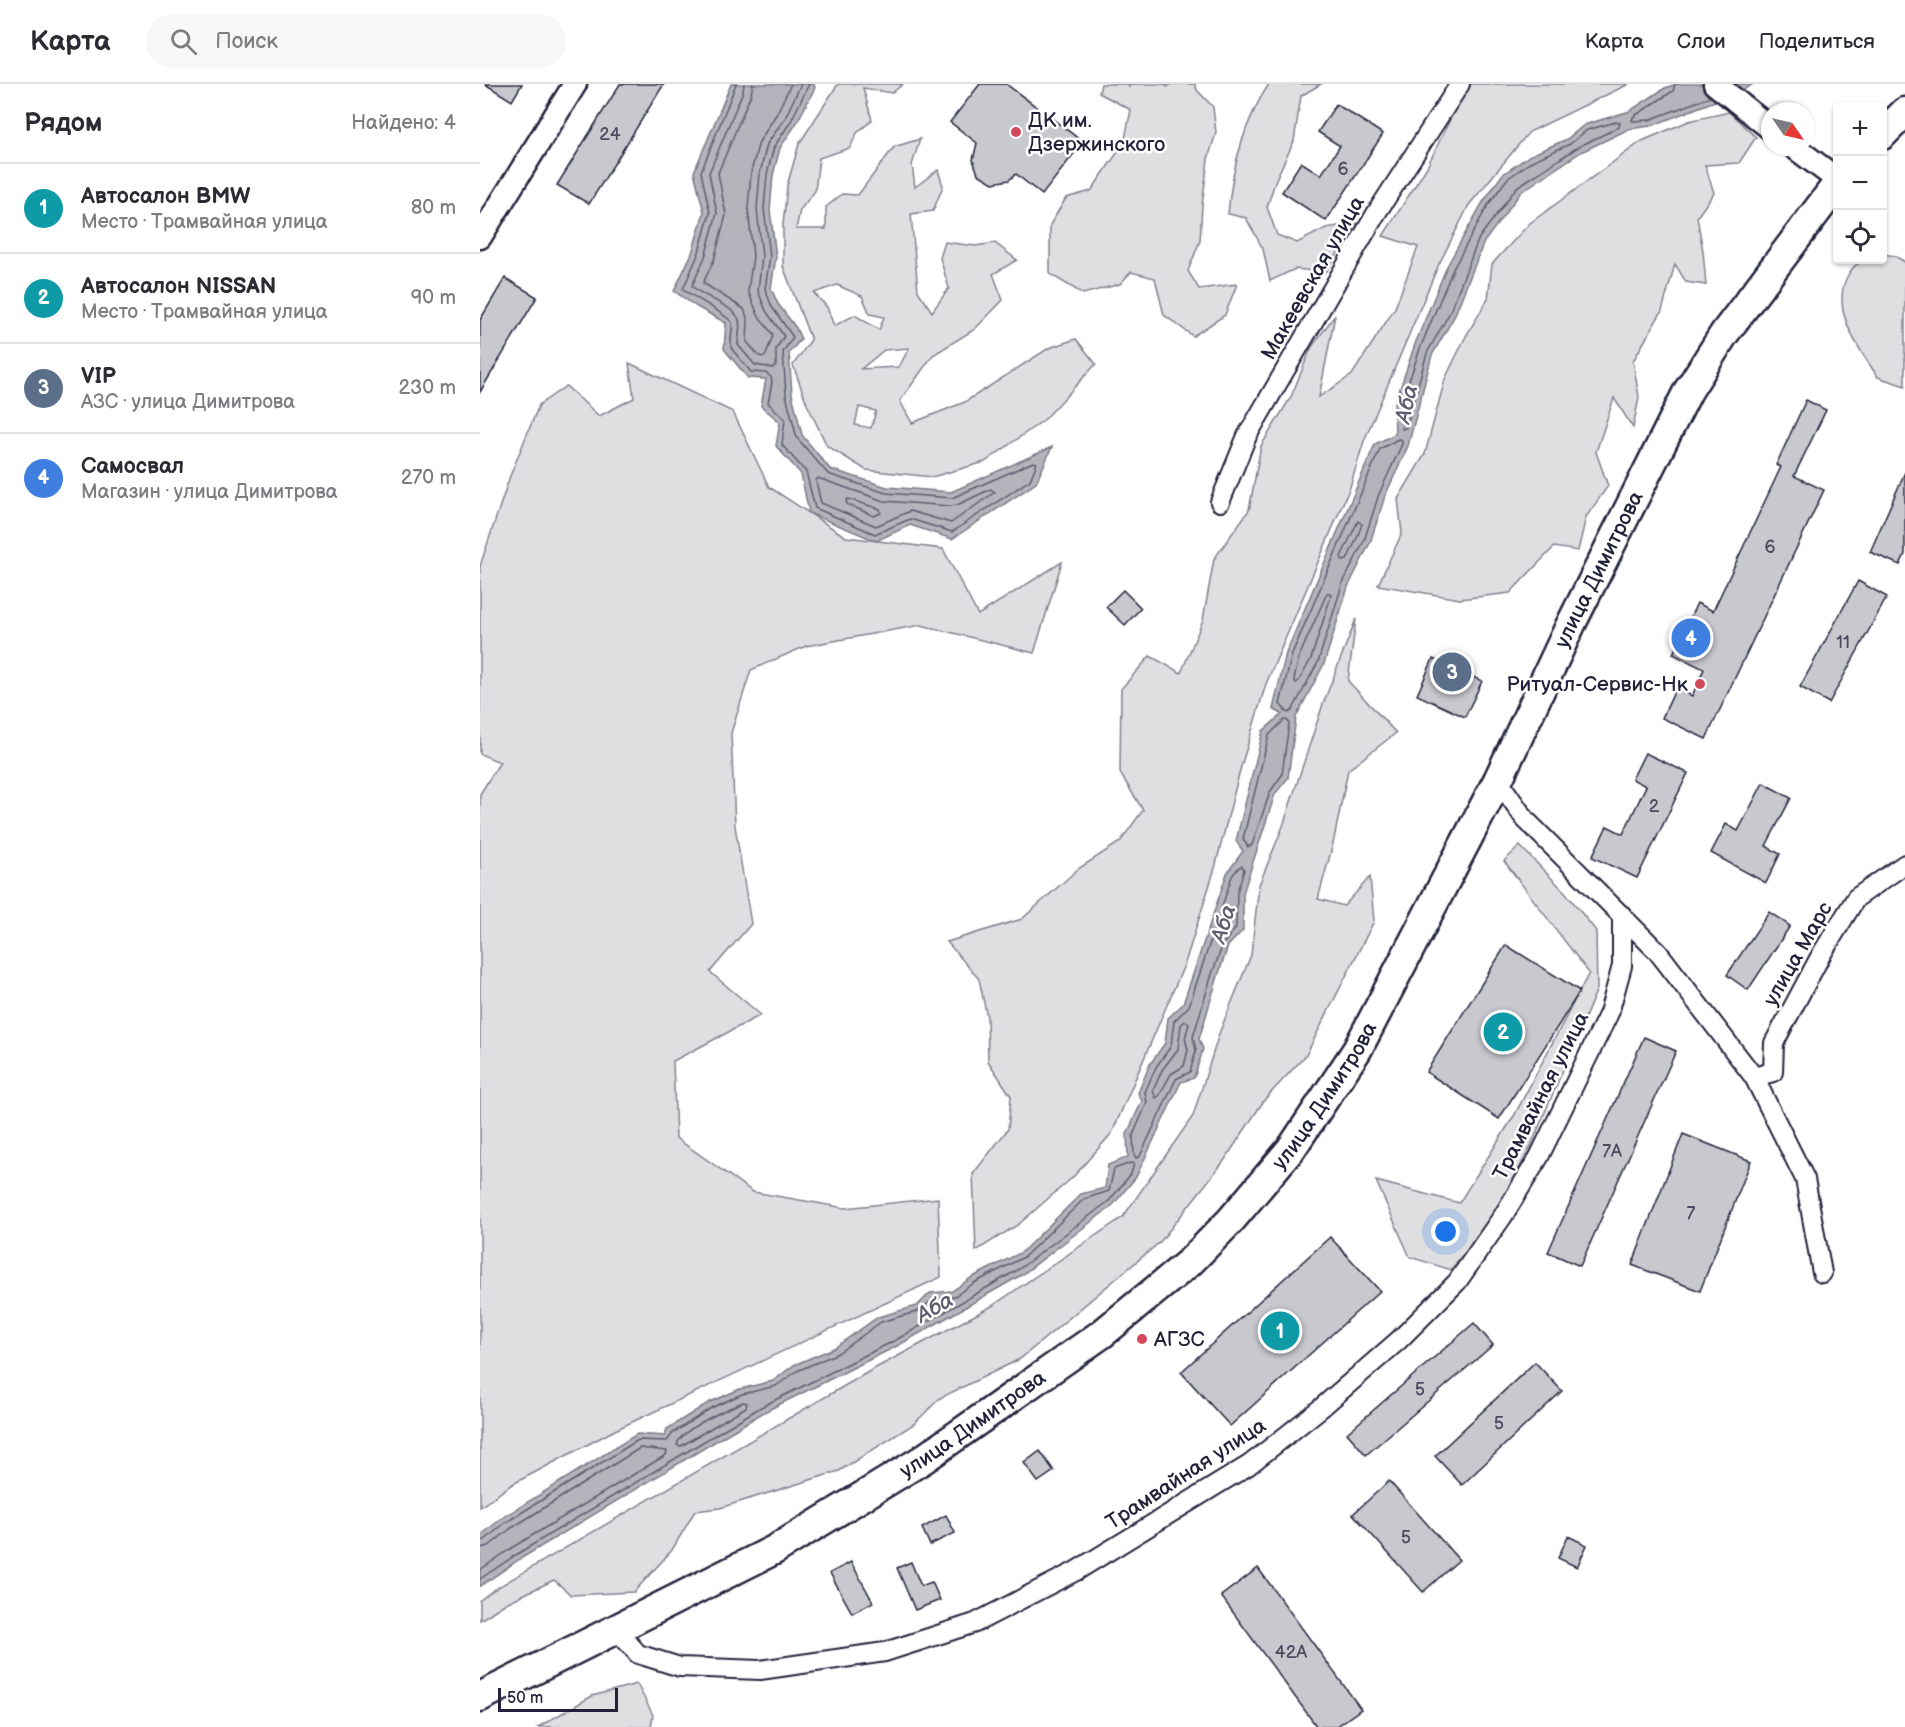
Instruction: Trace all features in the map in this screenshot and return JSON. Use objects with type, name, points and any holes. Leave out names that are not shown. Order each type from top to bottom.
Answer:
[{"type":"main road","points":[[1887,130],[1905,112]]},
{"type":"main road","name":"улица Димитрова","points":[[480,1697],[776,1549],[922,1460],[1103,1333],[1191,1262],[1231,1220],[1291,1149],[1357,1050],[1498,780],[1635,493],[1688,391],[1724,334],[1833,189]]},
{"type":"street","points":[[480,237],[575,84]]},
{"type":"street","name":"Макеевская улица","points":[[1220,502],[1247,436],[1377,212],[1460,84]]},
{"type":"street","points":[[1715,84],[1761,121]]},
{"type":"street","points":[[1805,156],[1833,178]]},
{"type":"street","points":[[1498,780],[1525,819],[1658,952],[1754,1077],[1805,1179],[1822,1273]]},
{"type":"street","name":"улица Марс","points":[[1754,1077],[1773,1072],[1774,1043],[1821,955],[1856,898],[1905,864]]},
{"type":"street","name":"Трамвайная улица","points":[[616,1629],[638,1654],[680,1666],[760,1670],[885,1652],[975,1623],[1066,1577],[1249,1465],[1400,1341],[1457,1282],[1497,1225],[1539,1157],[1609,1013],[1622,966],[1622,915]]},
{"type":"shaded area","points":[[838,84],[903,84],[892,93],[863,88],[872,120],[857,133],[850,148],[819,158],[815,191],[800,210],[796,229],[826,229],[826,207],[842,194],[858,195],[894,147],[920,139],[912,165],[915,187],[938,170],[943,186],[933,211],[911,214],[918,291],[932,312],[949,288],[940,258],[945,242],[975,246],[995,243],[1017,260],[993,274],[1003,300],[975,329],[933,355],[900,401],[912,423],[965,402],[1049,348],[1076,339],[1096,364],[1045,419],[985,462],[932,477],[866,470],[827,446],[807,404],[793,365],[811,340],[783,266],[783,225],[787,186],[799,144]],"holes":[[[837,285],[862,296],[870,314],[884,317],[879,330],[855,315],[834,326],[827,307],[814,293]],[[909,348],[899,367],[861,369],[884,350]],[[859,407],[876,411],[871,428],[855,425]]]},
{"type":"shaded area","points":[[1101,84],[1127,84],[1129,87],[1130,84],[1166,84],[1167,87],[1171,84],[1195,84],[1197,90],[1213,107],[1216,133],[1208,159],[1200,241],[1188,271],[1199,289],[1237,284],[1225,315],[1193,336],[1164,315],[1155,278],[1131,272],[1120,284],[1083,294],[1050,274],[1050,225],[1066,198],[1091,191],[1124,143],[1131,110],[1099,93]]},
{"type":"shaded area","points":[[1269,84],[1321,84],[1301,96],[1294,141],[1276,179],[1267,207],[1277,235],[1297,243],[1326,228],[1357,223],[1326,272],[1295,269],[1270,281],[1263,249],[1246,218],[1228,214],[1232,180],[1240,146],[1252,114]]},
{"type":"shaded area","points":[[1470,84],[1629,84],[1529,132],[1469,205],[1438,266],[1364,441],[1350,487],[1266,684],[1240,770],[1215,868],[1185,963],[1112,1133],[1073,1177],[1019,1224],[976,1251],[973,1174],[1008,1129],[1011,1096],[988,1061],[987,1017],[979,979],[947,942],[1022,919],[1078,869],[1120,842],[1143,810],[1120,773],[1121,689],[1150,656],[1181,673],[1203,620],[1214,559],[1249,510],[1261,446],[1291,397],[1311,348],[1335,315],[1319,397],[1352,375],[1395,308],[1418,247],[1383,236],[1427,167],[1462,95]]},
{"type":"shaded area","points":[[1729,112],[1756,137],[1739,163],[1705,165],[1714,193],[1697,217],[1706,285],[1686,282],[1675,264],[1662,311],[1633,361],[1639,397],[1633,428],[1614,398],[1596,452],[1608,486],[1586,517],[1578,551],[1554,547],[1510,593],[1460,599],[1378,585],[1402,533],[1398,499],[1425,454],[1445,379],[1466,336],[1488,299],[1492,264],[1530,223],[1642,141],[1689,121]]},
{"type":"shaded area","points":[[1887,255],[1905,262],[1905,386],[1878,377],[1849,328],[1844,315],[1843,288],[1848,275],[1857,264],[1887,264]]},
{"type":"shaded area","points":[[629,363],[733,412],[769,487],[846,537],[943,549],[978,615],[1062,562],[1034,653],[921,625],[806,646],[751,670],[731,733],[735,826],[751,924],[710,972],[761,1015],[673,1061],[676,1138],[753,1192],[845,1208],[938,1198],[941,1277],[615,1430],[511,1485],[480,1507],[480,794],[500,762],[480,754],[480,566],[510,476],[539,405],[566,386],[599,416],[634,398]]},
{"type":"shaded area","points":[[1356,619],[1348,681],[1396,733],[1348,770],[1333,844],[1318,899],[1344,906],[1370,877],[1374,921],[1306,1055],[1265,1099],[1224,1161],[1160,1242],[1020,1359],[940,1398],[914,1424],[839,1471],[720,1508],[695,1511],[672,1550],[634,1592],[571,1595],[554,1580],[506,1603],[480,1620],[480,1600],[493,1590],[870,1371],[992,1306],[1123,1217],[1193,1116],[1220,1031],[1251,955],[1259,885],[1283,826],[1323,704]]},
{"type":"shaded area","points":[[1520,846],[1566,893],[1596,931],[1597,989],[1531,1146],[1492,1220],[1451,1270],[1410,1257],[1376,1181],[1459,1203],[1514,1116],[1589,973],[1504,861]]},
{"type":"shaded area","points":[[637,1684],[653,1715],[651,1727],[538,1727],[592,1696]]},
{"type":"water","points":[[731,84],[814,84],[815,88],[796,124],[780,148],[773,175],[770,210],[776,257],[771,288],[778,304],[796,328],[801,339],[789,353],[792,394],[802,435],[830,469],[887,487],[951,492],[1052,447],[1036,483],[952,539],[910,525],[876,541],[809,513],[801,474],[776,446],[780,422],[761,406],[766,379],[748,378],[724,349],[726,323],[674,291],[692,253],[704,212],[694,172]]},
{"type":"water","name":"Аба","points":[[1677,84],[1753,84],[1651,126],[1629,129],[1581,152],[1521,192],[1484,242],[1454,317],[1432,355],[1408,446],[1385,496],[1370,543],[1348,587],[1324,664],[1296,717],[1288,778],[1275,794],[1243,893],[1243,930],[1228,946],[1218,976],[1199,1039],[1203,1049],[1194,1078],[1181,1082],[1136,1177],[1113,1205],[1023,1274],[899,1345],[764,1412],[520,1559],[480,1586],[480,1536],[502,1518],[637,1434],[665,1436],[667,1429],[708,1403],[740,1389],[773,1381],[794,1365],[834,1348],[878,1317],[917,1306],[930,1293],[952,1291],[971,1278],[1022,1252],[1081,1194],[1105,1188],[1108,1165],[1128,1157],[1127,1134],[1142,1101],[1138,1093],[1150,1064],[1165,1043],[1168,1018],[1183,1004],[1227,873],[1243,851],[1236,841],[1263,731],[1282,714],[1273,709],[1286,653],[1375,444],[1395,434],[1394,406],[1415,344],[1447,266],[1483,202],[1502,175],[1529,156],[1567,139],[1584,125],[1630,111],[1665,88]]},
{"type":"building","points":[[485,84],[522,84],[512,101]]},
{"type":"building","points":[[620,84],[664,84],[589,204],[557,185]]},
{"type":"building","name":"ДК им. Дзержинского","points":[[980,84],[1006,84],[1083,142],[1042,195],[1016,174],[1009,180],[993,183],[978,174],[973,160],[977,143],[950,122]]},
{"type":"building","points":[[1336,104],[1383,134],[1326,221],[1282,192],[1301,162],[1321,175],[1340,146],[1318,132]]},
{"type":"building","points":[[505,278],[537,297],[480,392],[480,320]]},
{"type":"building","points":[[1806,400],[1826,410],[1794,476],[1824,490],[1706,739],[1662,718],[1676,688],[1692,696],[1704,669],[1673,654],[1697,603],[1713,611],[1781,467],[1776,465]]},
{"type":"building","points":[[1905,472],[1905,554],[1900,565],[1870,552]]},
{"type":"building","points":[[1858,581],[1887,597],[1829,703],[1800,687]]},
{"type":"building","points":[[1123,590],[1141,608],[1125,625],[1106,607]]},
{"type":"building","points":[[1433,659],[1482,681],[1465,717],[1417,695]]},
{"type":"building","points":[[1645,753],[1688,773],[1637,878],[1592,857],[1607,826],[1623,834],[1646,786],[1632,779]]},
{"type":"building","points":[[1763,783],[1791,798],[1766,846],[1780,854],[1766,883],[1711,853],[1726,824],[1738,831]]},
{"type":"building","points":[[1769,912],[1790,926],[1748,990],[1727,975]]},
{"type":"building","points":[[1506,945],[1580,991],[1499,1119],[1426,1072]]},
{"type":"building","points":[[1644,1037],[1676,1051],[1580,1266],[1548,1252]]},
{"type":"building","points":[[1683,1134],[1751,1161],[1700,1291],[1632,1265]]},
{"type":"building","points":[[1330,1237],[1380,1291],[1230,1426],[1181,1372]]},
{"type":"building","points":[[1474,1323],[1493,1345],[1366,1455],[1347,1433]]},
{"type":"building","points":[[1535,1362],[1562,1391],[1462,1485],[1435,1456]]},
{"type":"building","points":[[1040,1451],[1054,1471],[1038,1482],[1024,1463]]},
{"type":"building","points":[[1389,1481],[1459,1560],[1423,1592],[1353,1514]]},
{"type":"building","points":[[946,1515],[955,1533],[930,1545],[922,1528]]},
{"type":"building","points":[[1568,1536],[1587,1545],[1577,1567],[1558,1558]]},
{"type":"building","points":[[851,1562],[873,1602],[852,1613],[830,1573]]},
{"type":"building","points":[[911,1562],[921,1586],[932,1582],[940,1600],[915,1610],[897,1568]]},
{"type":"building","points":[[1258,1568],[1361,1709],[1336,1727],[1317,1727],[1221,1596]]},
{"type":"place","name":"ДК им. Дзержинского","points":[[1016,132]]},
{"type":"place","name":"Самосвал","points":[[1691,638]]},
{"type":"place","name":"VIP","points":[[1452,672]]},
{"type":"place","name":"Ритуал-Сервис-Нк","points":[[1700,684]]},
{"type":"place","name":"Автосалон NISSAN","points":[[1503,1032]]},
{"type":"place","name":"Автосалон BMW","points":[[1280,1331]]},
{"type":"place","name":"АГЗС","points":[[1142,1339]]}]
